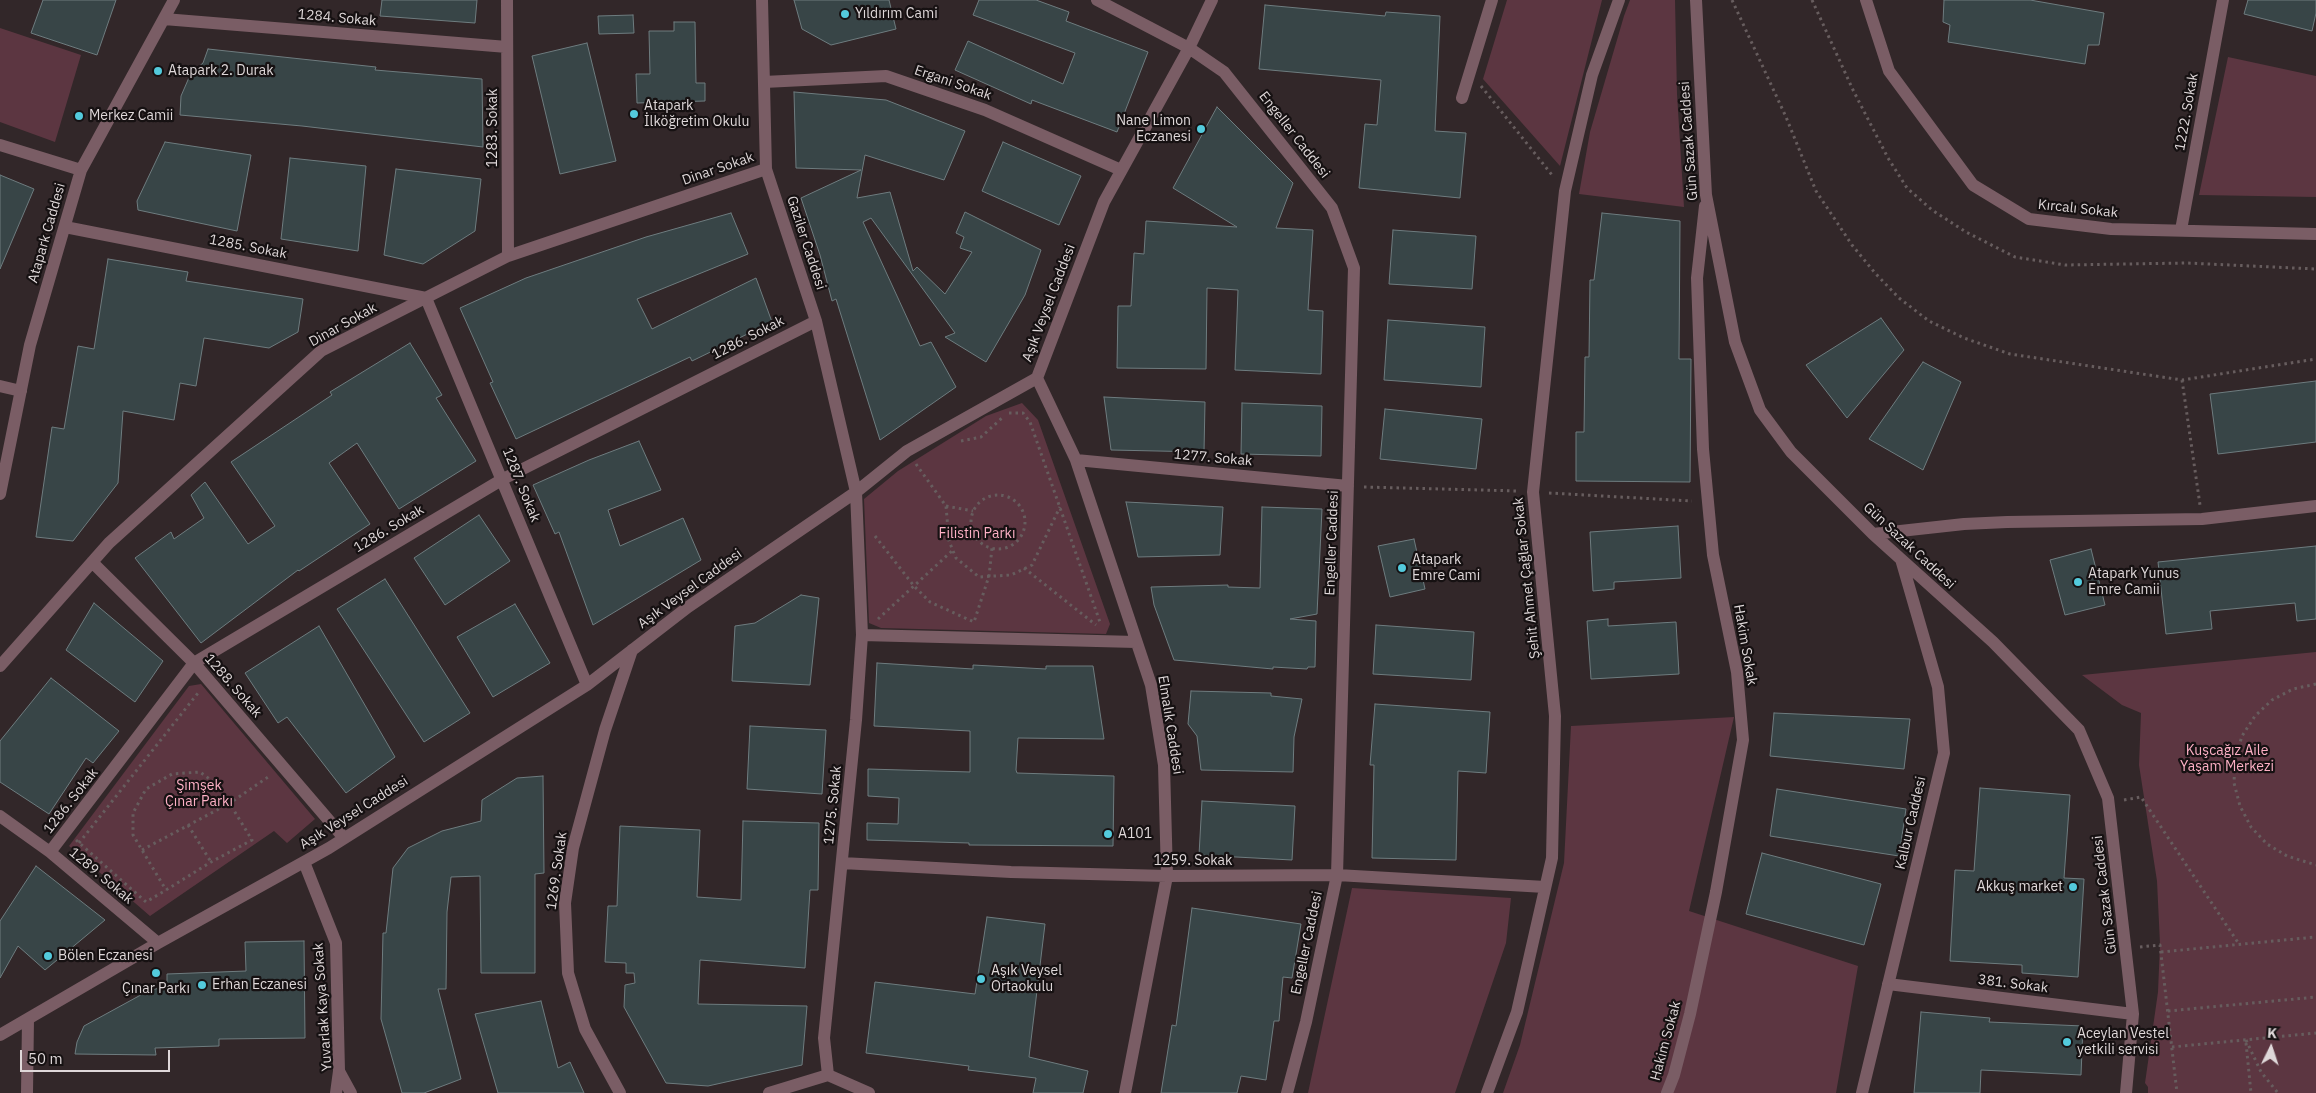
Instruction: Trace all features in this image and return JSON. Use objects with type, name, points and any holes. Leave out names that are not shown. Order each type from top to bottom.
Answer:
[{"type":"street","name":"Atapark Caddesi","points":[[0,494],[30,345],[81,170],[174,0]]},
{"type":"street","name":"1283. Sokak","points":[[507,0],[508,256]]},
{"type":"street","name":"Gaziler Caddesi","points":[[762,0],[766,169],[816,321],[856,492]]},
{"type":"street","name":"Engeller Caddesi","points":[[1097,0],[1189,48],[1224,72],[1332,208],[1354,268],[1337,875],[1306,1022],[1287,1093]]},
{"type":"street","name":"Aşık Veysel Caddesi","points":[[0,1035],[158,943],[304,862],[587,685],[688,607],[856,492],[907,451],[1037,378],[1104,202],[1189,48],[1212,0]]},
{"type":"street","points":[[1462,98],[1492,0]]},
{"type":"street","name":"Şehit Ahmet Çağlar Sokak","points":[[1487,1093],[1517,1012],[1552,858],[1555,716],[1533,492],[1565,191],[1592,75],[1619,0]]},
{"type":"street","name":"Gün Sazak Caddesi","points":[[1696,0],[1706,195],[1735,342],[1760,410],[1791,452],[1873,534],[1993,642],[2079,730],[2109,804],[2133,1014],[2126,1093]]},
{"type":"street","name":"Kırcalı Sokak","points":[[1866,0],[1889,71],[1973,185],[2029,219],[2111,228],[2316,234]]},
{"type":"street","name":"1222. Sokak","points":[[2181,230],[2223,0]]},
{"type":"street","name":"1284. Sokak","points":[[164,19],[507,47]]},
{"type":"street","name":"Ergani Sokak","points":[[764,82],[886,76],[985,110],[1121,170]]},
{"type":"street","points":[[0,145],[81,170]]},
{"type":"street","name":"Dinar Sokak","points":[[0,666],[109,543],[321,351],[508,256],[766,169]]},
{"type":"street","name":"Hakim Sokak","points":[[1667,1093],[1674,1075],[1694,995],[1716,892],[1744,740],[1737,672],[1712,555],[1703,450],[1696,278],[1706,195]]},
{"type":"street","name":"1285. Sokak","points":[[65,226],[426,298]]},
{"type":"street","name":"1287. Sokak","points":[[426,298],[503,479],[587,685]]},
{"type":"street","name":"1286. Sokak","points":[[50,852],[194,663],[503,479],[816,321]]},
{"type":"street","name":"Elmalık Caddesi","points":[[1037,378],[1076,460],[1151,685],[1164,765],[1168,876],[1125,1093]]},
{"type":"street","points":[[0,386],[21,391]]},
{"type":"street","name":"1277. Sokak","points":[[1076,460],[1348,486]]},
{"type":"street","name":"1275. Sokak","points":[[828,1075],[824,1038],[862,635],[856,492]]},
{"type":"street","points":[[1873,534],[1999,522],[2202,519],[2316,506]]},
{"type":"street","name":"Kalbur Caddesi","points":[[1862,1093],[1944,753],[1938,687],[1901,559]]},
{"type":"street","name":"1288. Sokak","points":[[92,562],[194,663],[344,838]]},
{"type":"street","points":[[862,635],[1136,642]]},
{"type":"street","name":"1269. Sokak","points":[[620,1093],[586,1029],[568,973],[566,904],[573,848],[604,730],[632,650]]},
{"type":"street","name":"1289. Sokak","points":[[0,816],[50,852],[158,943]]},
{"type":"street","name":"Yuvarlak Kaya Sokak","points":[[304,862],[336,943],[339,1071],[351,1093]]},
{"type":"street","name":"1259. Sokak","points":[[842,863],[1011,872],[1168,876],[1337,875],[1545,887]]},
{"type":"street","name":"381. Sokak","points":[[1888,984],[2133,1014]]},
{"type":"street","points":[[27,1093],[28,1019]]},
{"type":"street","points":[[336,1093],[339,1071]]},
{"type":"street","points":[[769,1093],[828,1075],[869,1093]]},
{"type":"path","points":[[1732,0],[1786,117],[1816,191],[1852,245],[1875,273],[1900,298],[1929,321],[1955,334],[2010,354],[2182,380],[2316,359]]},
{"type":"path","points":[[1470,72],[1565,191]]},
{"type":"path","points":[[2182,380],[2202,519]]},
{"type":"path","points":[[953,442],[981,437],[1008,413],[1023,413],[1030,422],[1101,625],[1094,630]]},
{"type":"path","points":[[907,451],[946,506],[949,541],[956,558],[979,577],[1010,575],[1032,565],[1060,507]]},
{"type":"path","points":[[993,495],[1010,497],[1023,509],[1025,526],[1017,542],[1009,546],[992,548],[976,537],[971,520],[974,511],[985,498],[993,495]]},
{"type":"path","points":[[946,506],[974,511]]},
{"type":"path","points":[[874,527],[874,546]]},
{"type":"path","points":[[875,536],[914,586],[930,602],[974,622]]},
{"type":"path","points":[[974,622],[989,576],[992,548]]},
{"type":"path","points":[[876,621],[953,550]]},
{"type":"path","points":[[1024,568],[1098,627]]},
{"type":"path","points":[[873,616],[876,621]]},
{"type":"path","points":[[876,621],[885,621]]},
{"type":"path","points":[[964,622],[984,623]]},
{"type":"path","points":[[2316,684],[2293,689],[2272,700],[2255,716],[2242,736],[2234,783],[2240,806],[2247,820],[2267,844],[2287,856],[2316,865]]},
{"type":"path","points":[[79,844],[198,693],[204,700]]},
{"type":"path","points":[[266,768],[278,782]]},
{"type":"path","points":[[67,832],[146,902],[166,890],[211,862],[252,840],[219,786],[200,772],[172,774],[146,789],[133,813],[133,835],[166,890]]},
{"type":"path","points":[[142,850],[230,803],[272,775]]},
{"type":"path","points":[[2109,804],[2141,797],[2239,944]]},
{"type":"path","points":[[188,825],[211,862]]},
{"type":"path","points":[[2161,952],[2316,937]]},
{"type":"path","points":[[2127,949],[2160,945],[2177,1093]]},
{"type":"path","points":[[2168,1012],[2316,997]]},
{"type":"path","points":[[2172,1047],[2316,1033]]},
{"type":"path","points":[[2246,1040],[2251,1093]]},
{"type":"path","points":[[2246,1040],[2261,1072],[2278,1093]]},
{"type":"green space","points":[[1507,0],[1602,0],[1560,166],[1483,79]]},
{"type":"green space","points":[[1630,0],[1675,0],[1677,94],[1684,207],[1579,194],[1590,132]]},
{"type":"green space","points":[[0,28],[81,55],[55,142],[0,122]]},
{"type":"green space","points":[[2228,57],[2316,76],[2316,197],[2199,195]]},
{"type":"green space","name":"Filistin Parkı","points":[[1022,403],[1038,420],[1110,624],[1106,634],[881,628],[869,623],[864,499],[898,471],[986,416]]},
{"type":"green space","name":"Kuşcağız Aile Yaşam Merkezi","points":[[2316,652],[2316,1093],[2148,1093],[2148,1087],[2145,1083],[2158,992],[2160,944],[2157,881],[2139,765],[2141,713],[2122,705],[2082,675]]},
{"type":"green space","name":"Şimşek Çınar Parkı","points":[[201,684],[315,819],[287,843],[274,831],[150,916],[69,846],[189,686]]},
{"type":"green space","points":[[1734,717],[1689,911],[1858,966],[1836,1093],[1503,1093],[1520,1045],[1564,863],[1571,726]]},
{"type":"green space","points":[[1352,888],[1511,898],[1506,943],[1455,1093],[1308,1093]]},
{"type":"building","points":[[43,0],[116,0],[97,55],[31,33]]},
{"type":"building","points":[[382,0],[477,0],[475,23],[380,16]]},
{"type":"building","name":"Yıldırım Cami","points":[[794,0],[889,0],[896,29],[831,45],[802,29]]},
{"type":"building","points":[[979,0],[1036,0],[1069,12],[1066,21],[1148,52],[1117,132],[1032,100],[1031,104],[955,70],[968,41],[1063,84],[1075,53],[973,15]]},
{"type":"building","points":[[1944,0],[2030,0],[2104,13],[2099,45],[2088,45],[2085,64],[1948,42],[1950,25],[1943,22]]},
{"type":"building","points":[[2248,0],[2316,0],[2316,13],[2312,31],[2244,14]]},
{"type":"building","points":[[1265,5],[1385,16],[1386,12],[1440,16],[1435,131],[1466,133],[1460,198],[1359,188],[1365,124],[1377,125],[1381,80],[1259,69]]},
{"type":"building","points":[[633,15],[634,33],[599,34],[598,16]]},
{"type":"building","points":[[674,22],[695,22],[696,83],[705,83],[705,101],[637,103],[636,74],[650,74],[649,31],[674,31]]},
{"type":"building","points":[[587,43],[616,161],[560,174],[532,56]]},
{"type":"building","points":[[208,49],[376,67],[375,70],[482,79],[483,147],[302,126],[180,115],[181,96],[191,73],[203,63]]},
{"type":"building","points":[[794,92],[886,100],[965,131],[944,180],[865,155],[857,198],[890,192],[913,271],[917,267],[945,294],[972,252],[960,248],[964,237],[956,233],[965,212],[1041,250],[1025,295],[986,362],[945,337],[955,333],[871,218],[863,222],[920,346],[931,342],[956,387],[880,440],[836,299],[832,301],[820,255],[801,198],[861,170],[796,168]]},
{"type":"building","points":[[1217,107],[1293,183],[1276,228],[1313,230],[1308,310],[1323,311],[1321,374],[1235,370],[1238,290],[1207,288],[1206,369],[1117,368],[1118,306],[1131,306],[1134,253],[1144,254],[1146,221],[1237,227],[1173,188]]},
{"type":"building","points":[[165,142],[251,155],[237,231],[138,210],[137,201]]},
{"type":"building","points":[[1003,142],[1081,176],[1059,225],[982,191]]},
{"type":"building","points":[[290,158],[366,166],[358,251],[281,239]]},
{"type":"building","points":[[396,169],[481,179],[475,231],[423,264],[384,255]]},
{"type":"building","points":[[0,175],[34,189],[0,269]]},
{"type":"building","points":[[731,213],[748,254],[637,299],[652,329],[756,278],[772,322],[692,361],[690,357],[516,439],[490,383],[493,382],[460,308],[526,278],[646,237]]},
{"type":"building","points":[[1602,213],[1680,221],[1679,359],[1691,359],[1690,482],[1576,481],[1576,432],[1584,432],[1585,357],[1589,357],[1590,280],[1594,280]]},
{"type":"building","points":[[1393,230],[1476,236],[1472,289],[1389,284]]},
{"type":"building","points":[[108,259],[188,272],[186,281],[303,299],[298,332],[269,348],[204,338],[196,386],[180,383],[174,420],[123,411],[118,483],[73,541],[36,537],[52,427],[64,429],[78,346],[94,349]]},
{"type":"building","points":[[1881,318],[1904,350],[1847,418],[1806,365]]},
{"type":"building","points":[[1388,320],[1485,327],[1481,387],[1384,380]]},
{"type":"building","points":[[410,343],[442,395],[436,398],[476,461],[399,509],[357,443],[329,463],[370,524],[298,570],[201,643],[135,558],[171,532],[174,539],[204,518],[191,495],[205,482],[248,544],[275,526],[231,462],[332,395],[330,392]]},
{"type":"building","points":[[1923,362],[1961,382],[1923,470],[1869,439]]},
{"type":"building","points":[[2316,381],[2316,442],[2218,454],[2210,394]]},
{"type":"building","points":[[1104,397],[1205,402],[1204,452],[1111,450]]},
{"type":"building","points":[[1242,403],[1322,406],[1321,456],[1241,454]]},
{"type":"building","points":[[1385,409],[1482,419],[1476,469],[1380,459]]},
{"type":"building","points":[[639,441],[661,490],[608,510],[620,546],[683,518],[701,560],[593,625],[559,532],[555,534],[533,485],[589,460]]},
{"type":"building","points":[[1126,502],[1223,507],[1220,555],[1138,557]]},
{"type":"building","points":[[1262,507],[1322,509],[1317,614],[1290,619],[1316,621],[1315,667],[1308,667],[1307,669],[1273,667],[1273,669],[1174,660],[1154,605],[1151,587],[1228,585],[1228,587],[1260,588]]},
{"type":"building","points":[[479,515],[510,561],[445,605],[414,558]]},
{"type":"building","points":[[1678,526],[1681,578],[1614,582],[1614,589],[1593,591],[1590,532]]},
{"type":"building","name":"Atapark Emre Cami","points":[[1414,539],[1425,589],[1390,597],[1378,546]]},
{"type":"building","points":[[2316,546],[2316,619],[2297,621],[2295,603],[2210,611],[2212,629],[2166,634],[2158,562]]},
{"type":"building","name":"Atapark Yunus Emre Camii","points":[[2091,549],[2105,605],[2065,615],[2050,560]]},
{"type":"building","points":[[385,579],[470,713],[424,742],[337,609]]},
{"type":"building","points":[[801,595],[819,598],[810,685],[732,681],[735,626],[755,623]]},
{"type":"building","points":[[94,603],[163,661],[135,702],[66,650]]},
{"type":"building","points":[[515,604],[550,663],[493,697],[457,637]]},
{"type":"building","points":[[1608,619],[1608,626],[1676,622],[1679,674],[1591,679],[1587,621]]},
{"type":"building","points":[[1376,625],[1474,632],[1471,680],[1373,674]]},
{"type":"building","points":[[319,626],[395,757],[346,793],[287,717],[278,723],[245,673]]},
{"type":"building","points":[[877,663],[973,669],[973,665],[1046,669],[1046,666],[1093,666],[1104,739],[1018,738],[1016,770],[1017,773],[1114,776],[1113,846],[969,845],[969,843],[867,840],[867,823],[898,824],[899,798],[868,796],[868,769],[970,772],[970,731],[874,726]]},
{"type":"building","points":[[51,678],[119,731],[93,763],[86,758],[49,814],[0,782],[0,741]]},
{"type":"building","points":[[1191,691],[1271,693],[1271,696],[1302,699],[1294,737],[1293,772],[1201,770],[1197,736],[1188,724]]},
{"type":"building","points":[[1375,704],[1490,712],[1486,773],[1458,771],[1456,860],[1372,858],[1374,765],[1370,765]]},
{"type":"building","points":[[1774,713],[1910,719],[1904,769],[1770,756]]},
{"type":"building","points":[[750,726],[826,730],[822,794],[747,789]]},
{"type":"building","points":[[543,776],[544,873],[535,874],[535,973],[481,973],[480,876],[451,877],[447,912],[446,989],[438,989],[461,1079],[424,1093],[402,1093],[381,1019],[383,933],[386,933],[393,868],[408,848],[442,831],[481,821],[482,800],[517,778]]},
{"type":"building","points":[[1980,788],[2070,795],[2064,878],[2084,879],[2078,977],[2022,973],[2022,965],[1950,961],[1955,870],[1974,871]]},
{"type":"building","points":[[1777,789],[1906,809],[1899,856],[1770,836]]},
{"type":"building","points":[[1202,801],[1295,806],[1292,860],[1199,855]]},
{"type":"building","points":[[743,821],[819,823],[818,890],[810,890],[805,968],[700,960],[698,1004],[807,1006],[802,1065],[708,1086],[666,1083],[624,1007],[625,985],[635,983],[634,973],[626,973],[626,963],[605,962],[608,906],[617,906],[620,826],[700,830],[697,897],[741,900]]},
{"type":"building","points":[[1762,853],[1881,884],[1864,945],[1746,914]]},
{"type":"building","points":[[36,866],[105,920],[45,970],[18,946],[0,978],[0,921]]},
{"type":"building","points":[[1192,908],[1301,924],[1292,978],[1283,977],[1279,1021],[1274,1021],[1266,1080],[1241,1076],[1237,1093],[1161,1093],[1172,1025],[1176,1026]]},
{"type":"building","points":[[987,917],[1045,924],[1029,1057],[1088,1071],[1083,1093],[1033,1093],[1036,1078],[968,1070],[969,1066],[866,1053],[875,982],[975,994]]},
{"type":"building","points":[[304,941],[305,1038],[219,1039],[219,1046],[155,1048],[156,1055],[75,1054],[77,1042],[84,1026],[148,991],[167,986],[167,974],[246,971],[245,942]]},
{"type":"building","points":[[541,1001],[558,1068],[570,1062],[584,1093],[498,1093],[475,1014]]},
{"type":"building","points":[[1921,1012],[1990,1018],[1989,1022],[2083,1026],[2081,1075],[1981,1070],[1980,1093],[1914,1093]]},
{"type":"place","name":"Yıldırım Cami","points":[[845,14]]},
{"type":"place","name":"Atapark 2. Durak","points":[[158,71]]},
{"type":"place","name":"Atapark İlköğretim Okulu","points":[[634,114]]},
{"type":"place","name":"Merkez Camii","points":[[79,116]]},
{"type":"place","name":"Nane Limon Eczanesi","points":[[1201,129]]},
{"type":"place","name":"Atapark Emre Cami","points":[[1402,568]]},
{"type":"place","name":"Atapark Yunus Emre Camii","points":[[2078,582]]},
{"type":"place","name":"A101","points":[[1108,834]]},
{"type":"place","name":"Akkuş market","points":[[2073,887]]},
{"type":"place","name":"Bölen Eczanesi","points":[[48,956]]},
{"type":"place","name":"Çınar Parkı","points":[[156,973]]},
{"type":"place","name":"Aşık Veysel Ortaokulu","points":[[981,979]]},
{"type":"place","name":"Erhan Eczanesi","points":[[202,985]]},
{"type":"place","name":"Aceylan Vestel yetkili servisi","points":[[2067,1042]]}]
